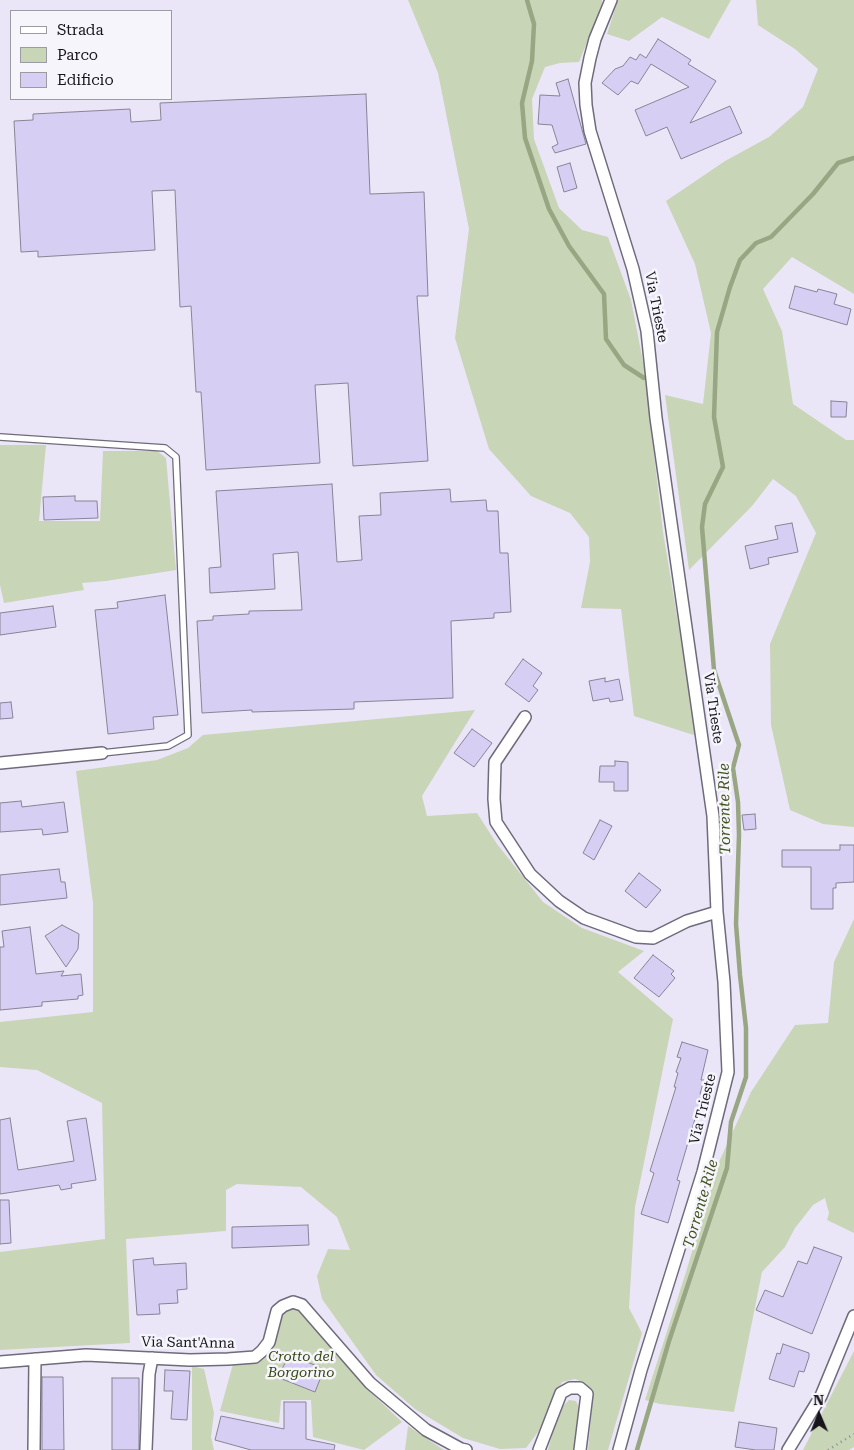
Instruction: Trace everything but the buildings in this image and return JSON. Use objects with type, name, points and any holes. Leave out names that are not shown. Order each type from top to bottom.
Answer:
[{"type":"street","name":"Via Trieste","points":[[610,0],[590,58],[585,83],[586,105],[590,131],[633,269],[647,331],[656,418],[713,816],[717,912],[724,982],[728,1072],[703,1172],[641,1370],[619,1450]]},
{"type":"street","points":[[525,717],[495,762],[494,799],[496,822],[530,874],[559,901],[584,918],[636,937],[654,938],[687,921],[717,912]]},
{"type":"street","points":[[0,763],[102,753]]},
{"type":"street","name":"Via Sant'Anna","points":[[0,1362],[86,1355],[190,1360],[228,1360],[255,1357],[269,1342],[277,1311],[293,1302],[302,1305],[370,1384],[426,1430],[466,1450]]},
{"type":"street","points":[[788,1450],[821,1396],[854,1316]]},
{"type":"street","points":[[146,1450],[149,1374],[152,1358]]},
{"type":"street","points":[[34,1450],[35,1359]]},
{"type":"street","points":[[539,1450],[562,1393],[570,1388],[580,1388],[587,1394],[580,1450]]},
{"type":"lane","points":[[0,437],[166,448],[176,457],[188,735],[168,746],[102,753]]},
{"type":"path","points":[[828,1450],[854,1434]]},
{"type":"green space","points":[[408,0],[602,0],[602,5],[579,62],[560,63],[545,67],[532,99],[534,139],[559,208],[582,230],[608,237],[631,300],[644,367],[663,532],[697,736],[634,716],[621,609],[581,608],[590,562],[589,537],[570,513],[531,496],[489,449],[455,338],[469,229],[438,73]]},
{"type":"green space","points":[[618,0],[731,0],[709,39],[662,17],[629,41],[607,34]]},
{"type":"green space","points":[[756,0],[854,0],[854,294],[792,257],[763,289],[782,331],[793,404],[846,440],[854,440],[854,827],[823,824],[790,810],[771,725],[770,644],[816,533],[796,496],[773,479],[752,506],[689,570],[665,395],[703,404],[711,333],[695,264],[666,201],[725,161],[769,137],[803,107],[818,69],[795,49],[758,25]]},
{"type":"green space","points":[[0,445],[46,445],[39,521],[100,521],[103,451],[157,451],[166,458],[176,570],[82,583],[84,590],[4,603],[0,585]]},
{"type":"green space","points":[[475,710],[422,796],[427,816],[477,813],[497,844],[543,902],[582,928],[644,951],[618,972],[673,1019],[635,1207],[629,1308],[642,1333],[608,1450],[588,1450],[592,1392],[585,1383],[575,1379],[562,1382],[538,1432],[526,1448],[500,1449],[463,1438],[415,1409],[376,1375],[322,1299],[317,1276],[328,1249],[350,1250],[337,1217],[301,1187],[237,1184],[226,1190],[226,1231],[126,1239],[130,1343],[0,1350],[0,1252],[105,1239],[102,1103],[37,1070],[0,1067],[0,1022],[93,1012],[93,903],[76,771],[157,760],[188,748],[203,735]]},
{"type":"green space","points":[[854,919],[854,1233],[827,1220],[829,1213],[825,1198],[813,1205],[795,1228],[785,1247],[762,1272],[734,1412],[660,1404],[645,1400],[718,1164],[751,1092],[795,1025],[828,1023],[834,962]]},
{"type":"green space","name":"Crotto del Borgorino","points":[[293,1307],[298,1308],[367,1389],[402,1422],[364,1450],[313,1437],[311,1400],[281,1400],[279,1423],[220,1411],[233,1364],[258,1360],[282,1313]]},
{"type":"green space","points":[[854,1351],[854,1447],[849,1450],[803,1450]]},
{"type":"green space","points":[[192,1366],[204,1369],[214,1413],[211,1437],[214,1450],[192,1450]]},
{"type":"green space","points":[[569,1400],[576,1401],[579,1408],[574,1450],[548,1450],[559,1410]]},
{"type":"green space","points":[[408,1426],[444,1450],[405,1450]]},
{"type":"waterway","points":[[527,0],[534,24],[532,61],[522,103],[525,138],[549,209],[569,246],[604,294],[606,339],[624,365],[644,378]]},
{"type":"waterway","name":"Torrente Rile","points":[[637,1450],[669,1341],[727,1168],[731,1122],[746,1077],[746,1028],[736,924],[739,835],[738,802],[733,768],[739,745],[714,670],[702,527],[705,504],[723,467],[714,417],[717,332],[740,260],[756,243],[771,237],[813,194],[838,163],[854,158]]}]
